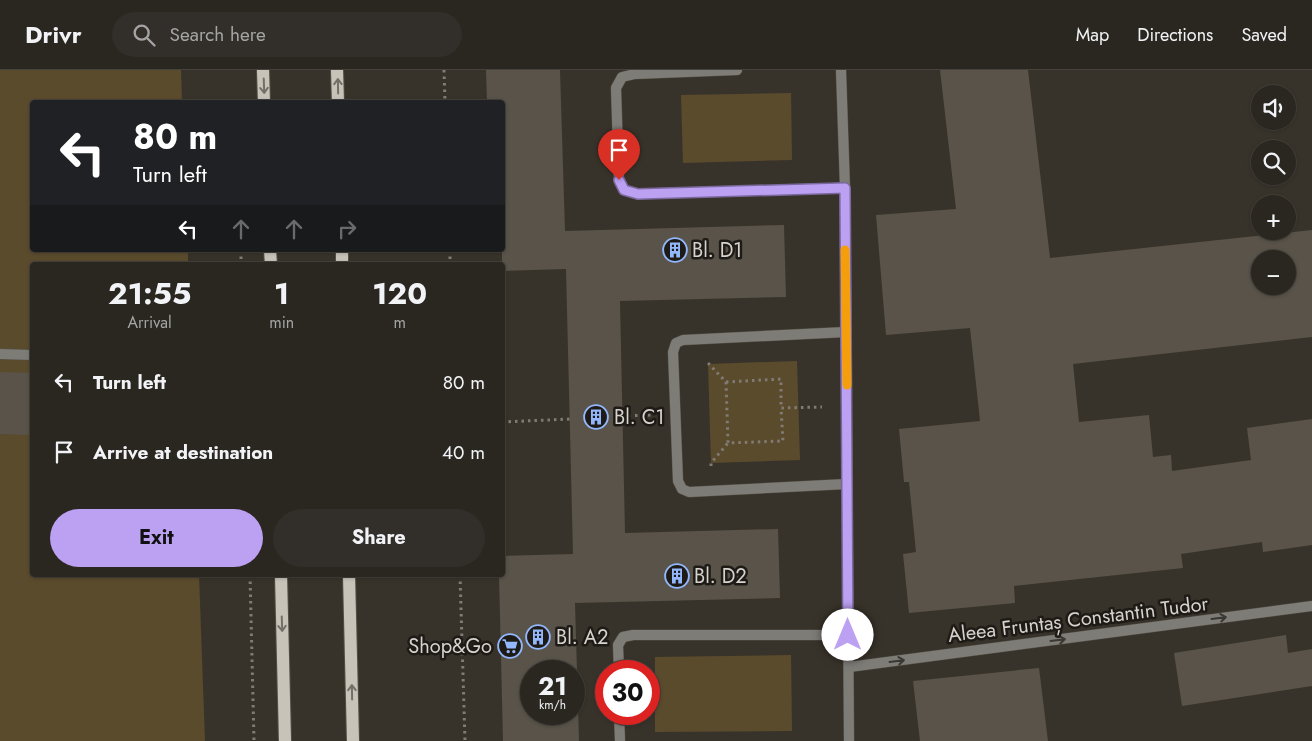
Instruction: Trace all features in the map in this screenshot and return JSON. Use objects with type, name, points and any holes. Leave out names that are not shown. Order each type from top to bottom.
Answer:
[{"type":"main road","points":[[263,70],[264,100]]},
{"type":"main road","points":[[337,70],[338,100]]},
{"type":"main road","points":[[281,577],[285,741]]},
{"type":"main road","points":[[349,577],[353,741]]},
{"type":"street","points":[[737,70],[635,74],[622,78],[616,88],[619,180],[624,190],[638,194],[845,188]]},
{"type":"street","points":[[841,70],[845,188],[849,741]]},
{"type":"street","points":[[846,332],[683,340],[676,343],[673,352],[678,481],[682,489],[689,492],[848,484]]},
{"type":"street","points":[[0,354],[30,355]]},
{"type":"street","name":"Aleea Fruntaș Constantin Tudor","points":[[848,667],[1312,606]]},
{"type":"street","points":[[619,660],[618,645],[623,637],[633,635],[848,635]]},
{"type":"street","points":[[619,725],[620,741]]},
{"type":"path","points":[[444,70],[445,100]]},
{"type":"path","points":[[781,379],[781,408],[782,441],[728,443],[726,382],[781,379]]},
{"type":"path","points":[[781,408],[847,406]]},
{"type":"path","points":[[505,422],[570,418]]},
{"type":"path","points":[[250,577],[254,741]]},
{"type":"path","points":[[460,577],[465,741]]},
{"type":"shaded area","points":[[0,70],[181,70],[182,100],[30,100],[30,252],[188,252],[188,262],[30,262],[30,577],[199,577],[205,741],[0,741]]},
{"type":"shaded area","points":[[791,93],[792,160],[683,163],[681,95]]},
{"type":"shaded area","points":[[797,361],[800,460],[711,463],[708,364]]},
{"type":"shaded area","points":[[791,655],[792,731],[655,732],[655,725],[660,725],[660,660],[655,660],[655,657]]},
{"type":"building","points":[[486,70],[560,70],[565,231],[784,225],[786,297],[620,301],[625,533],[778,529],[780,598],[575,603],[577,660],[520,660],[520,725],[579,725],[579,741],[503,741],[499,577],[505,577],[505,556],[573,554],[566,269],[505,271],[505,262],[502,262],[502,252],[505,252],[505,100],[487,100]]},
{"type":"building","points":[[940,70],[1028,70],[1050,258],[1251,237],[1251,240],[1296,240],[1296,232],[1312,230],[1312,337],[1073,364],[1079,422],[1149,415],[1153,457],[1171,455],[1172,471],[1251,460],[1247,428],[1312,419],[1312,545],[1263,552],[1262,542],[1181,554],[1183,568],[1014,586],[1015,603],[909,613],[903,554],[916,552],[909,482],[904,482],[899,429],[980,421],[970,328],[886,335],[876,215],[956,209]]},
{"type":"building","points":[[0,372],[30,373],[30,435],[0,434]]},
{"type":"building","points":[[1286,635],[1288,653],[1312,649],[1312,686],[1182,706],[1174,653]]},
{"type":"building","points":[[1039,668],[1048,741],[920,741],[913,681]]},
{"type":"slow traffic","points":[[845,250],[847,385]]},
{"type":"place","name":"Bl. D1","points":[[675,250]]},
{"type":"place","name":"Bl. C1","points":[[596,417]]},
{"type":"place","name":"Bl. D2","points":[[677,576]]},
{"type":"place","name":"Bl. A2","points":[[538,637]]},
{"type":"place","name":"Shop&Go","points":[[510,646]]},
{"type":"route","points":[[619,180],[624,190],[638,194],[845,188],[848,635]]}]
